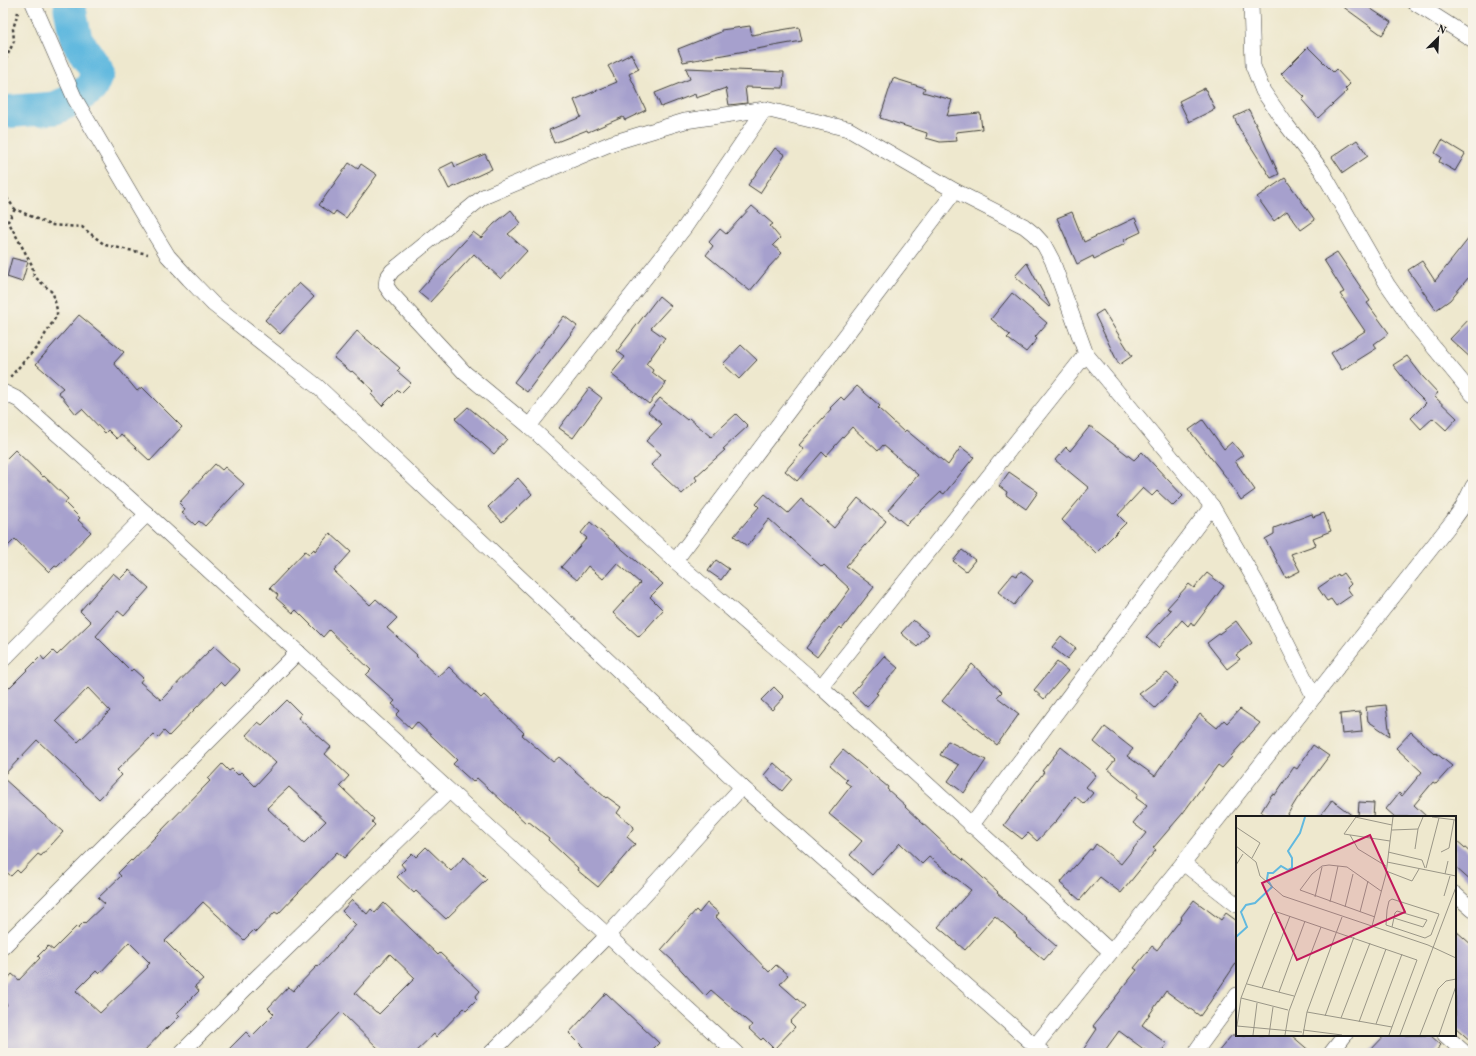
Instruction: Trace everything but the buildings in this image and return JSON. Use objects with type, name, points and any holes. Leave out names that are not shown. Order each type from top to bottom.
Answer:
[{"type":"street","points":[[33,3],[75,98],[143,215],[168,256],[213,304],[318,387],[742,787],[1039,1049],[1111,952],[1452,522],[1472,491]]},
{"type":"street","points":[[1251,3],[1253,66],[1263,91],[1285,123],[1322,171],[1387,284],[1413,321],[1473,395]]},
{"type":"street","points":[[1415,3],[1473,40]]},
{"type":"street","points":[[529,426],[685,227],[765,109]]},
{"type":"street","points":[[1111,952],[971,826],[821,687],[675,561],[529,426],[465,373],[391,293],[386,286],[387,278],[392,271],[483,197],[612,143],[685,121],[765,109],[848,129],[955,192],[1024,226],[1044,245],[1052,260],[1086,354],[1212,506],[1256,582],[1314,697]]},
{"type":"street","points":[[675,561],[955,192]]},
{"type":"street","points":[[821,687],[1086,354]]},
{"type":"street","points":[[5,388],[147,514],[736,1053]]},
{"type":"street","points":[[971,826],[1212,506]]},
{"type":"street","points":[[3,660],[147,514]]},
{"type":"street","points":[[3,947],[298,652]]},
{"type":"street","points":[[491,1053],[608,936],[742,787]]},
{"type":"street","points":[[181,1053],[258,975],[449,791]]},
{"type":"street","points":[[1183,863],[1236,904]]},
{"type":"street","points":[[1456,895],[1473,910]]},
{"type":"street","points":[[1196,1053],[1198,1048],[1236,996]]},
{"type":"street","points":[[1331,1053],[1344,1036]]},
{"type":"street","points":[[1446,1036],[1465,1053]]},
{"type":"path","points":[[3,65],[14,41],[13,29],[19,8]]},
{"type":"path","points":[[3,193],[15,209],[50,225],[82,227],[105,245],[154,255],[168,256]]},
{"type":"path","points":[[5,388],[10,376],[38,346],[57,315],[58,310],[53,293],[34,276],[32,265],[8,221],[15,209]]},
{"type":"waterway","points":[[3,112],[55,108],[75,99],[91,88],[98,72],[76,39],[70,9],[71,3]]}]
